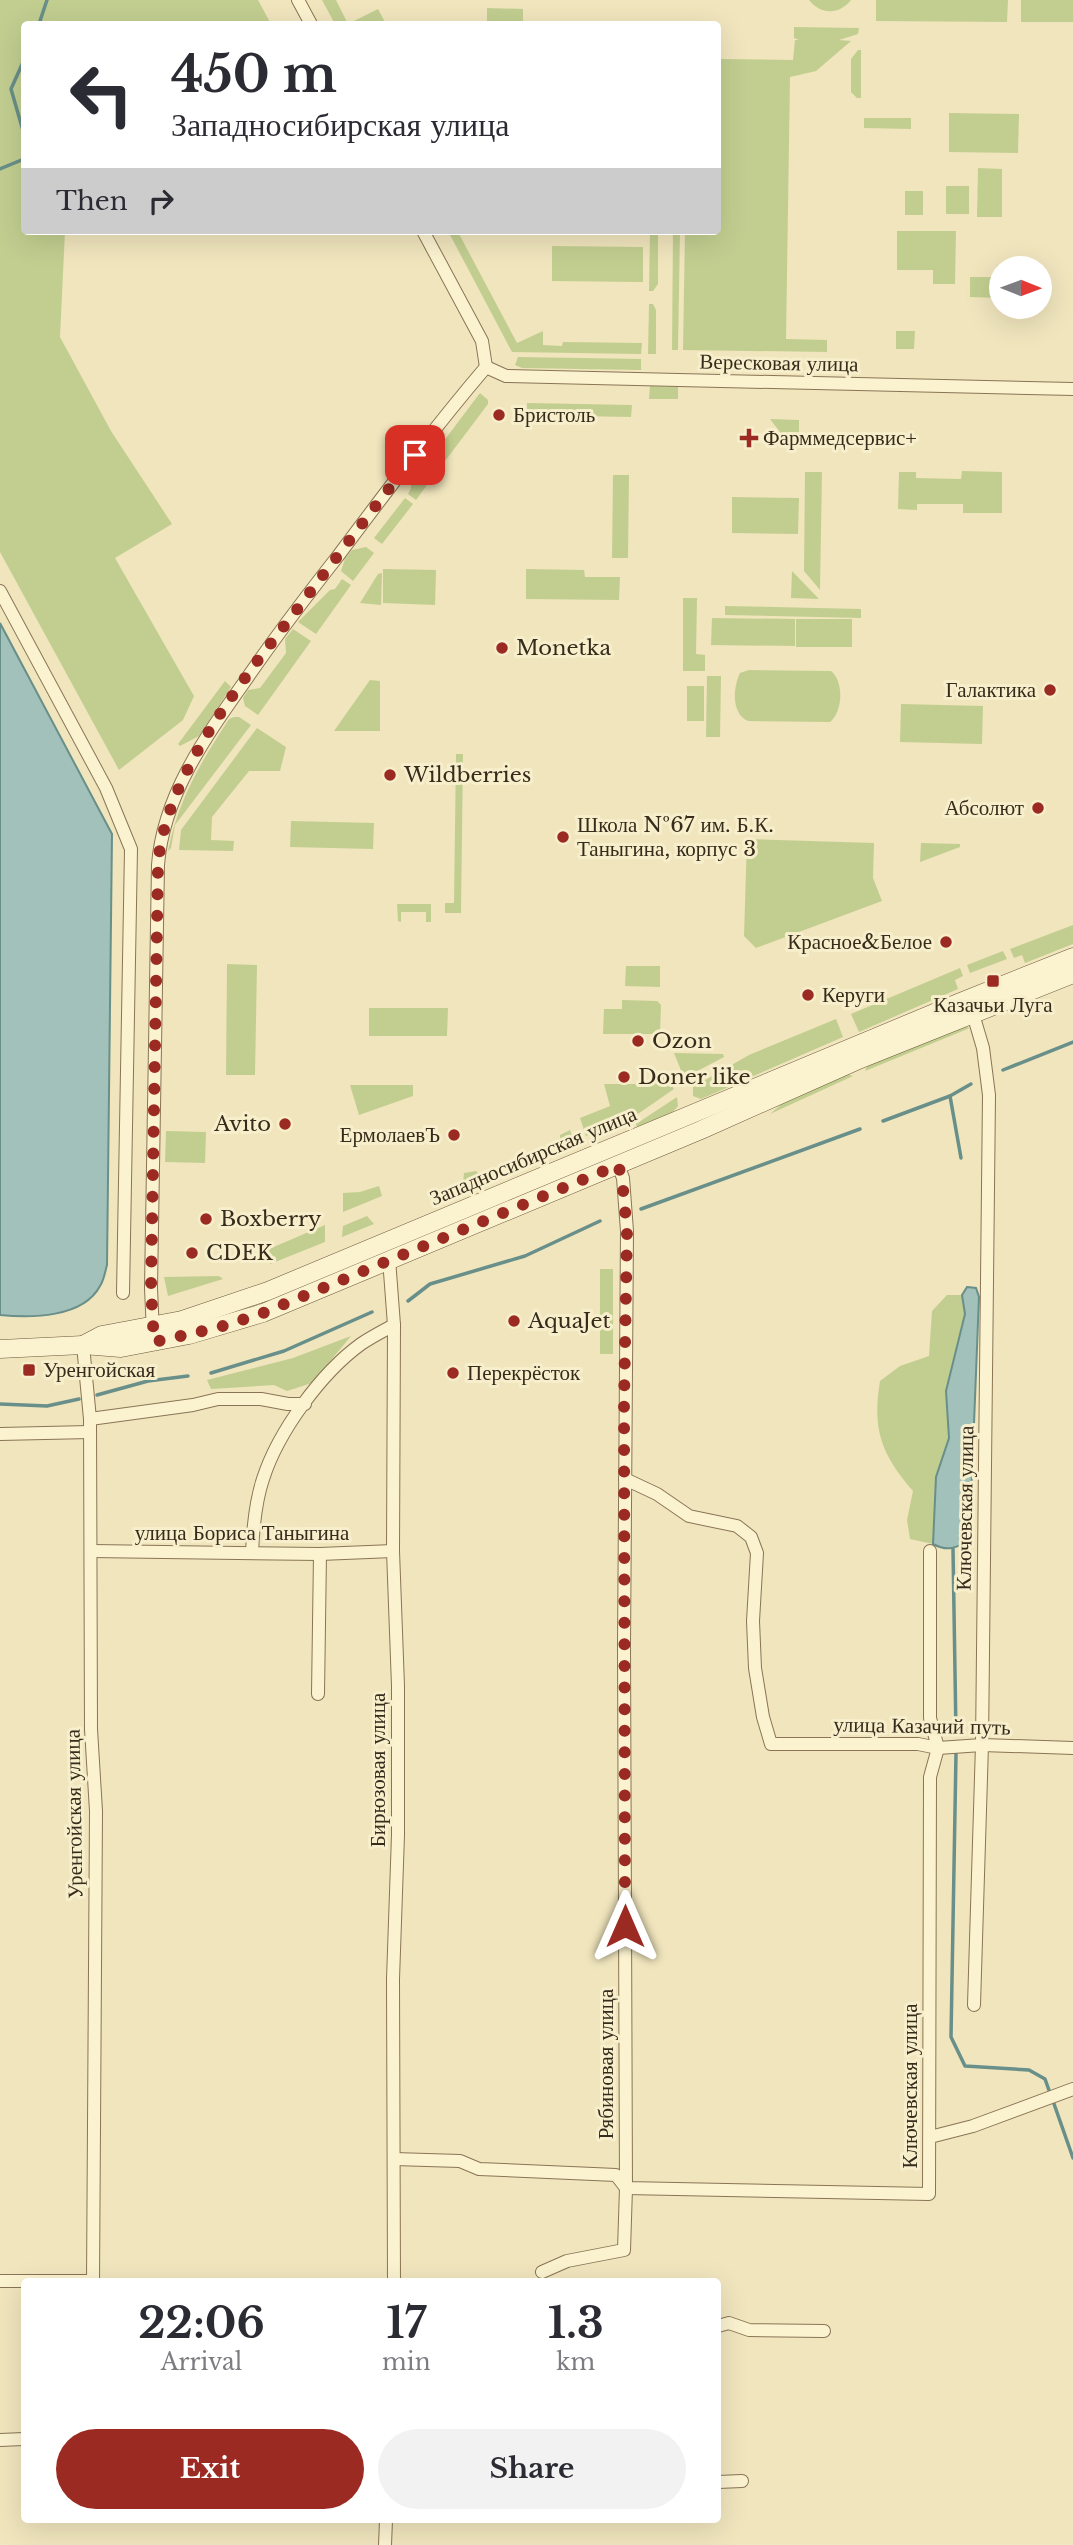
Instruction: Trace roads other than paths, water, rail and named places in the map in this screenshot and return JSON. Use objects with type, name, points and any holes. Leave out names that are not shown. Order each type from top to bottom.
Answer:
[{"type":"main road","name":"Западносибирская улица","points":[[0,1349],[83,1345],[121,1348],[182,1320],[280,1286],[1073,957]]},
{"type":"main road","name":"Западносибирская улица","points":[[153,1334],[220,1327],[263,1313],[618,1165],[856,1061],[1073,974]]},
{"type":"street","points":[[298,0],[309,21]]},
{"type":"street","points":[[153,1334],[158,865],[167,816],[182,780],[203,743],[258,662],[428,436],[486,367],[482,341],[425,235]]},
{"type":"street","name":"Вересковая улица","points":[[486,367],[506,376],[1073,389]]},
{"type":"street","points":[[0,591],[106,788],[131,849],[123,1293]]},
{"type":"street","name":"Ключевская улица","points":[[973,1014],[983,1048],[989,1095],[982,1745],[974,2005]]},
{"type":"street","name":"Рябиновая улица","points":[[542,2272],[567,2261],[624,2249],[627,1231],[622,1178],[618,1165]]},
{"type":"street","name":"Бирюзовая улица","points":[[389,1259],[394,1325],[393,1551],[398,1686],[398,1835],[393,1992],[394,2278]]},
{"type":"street","points":[[252,1553],[253,1518],[264,1476],[284,1434],[323,1378],[361,1344],[394,1325]]},
{"type":"street","name":"Уренгойская улица","points":[[83,1345],[90,1425],[91,1728],[96,1811],[93,2278]]},
{"type":"street","points":[[0,1434],[90,1425],[218,1399],[261,1399],[305,1404]]},
{"type":"street","name":"улица Казачий путь","points":[[625,1479],[657,1494],[689,1516],[737,1526],[751,1537],[757,1553],[753,1621],[755,1668],[763,1717],[771,1744],[1073,1748]]},
{"type":"street","name":"улица Бориса Таныгина","points":[[91,1551],[320,1554],[393,1551]]},
{"type":"street","name":"Ключевская улица","points":[[626,2188],[929,2194],[930,1777],[938,1748],[930,1718],[930,1551]]},
{"type":"street","points":[[318,1694],[320,1554]]},
{"type":"street","points":[[930,2137],[974,2126],[1068,2091]]},
{"type":"street","points":[[394,2159],[460,2161],[479,2168],[616,2175],[626,2188]]},
{"type":"street","points":[[0,2281],[21,2281]]},
{"type":"street","points":[[721,2325],[729,2323],[750,2330],[824,2331]]},
{"type":"street","points":[[0,2440],[21,2439]]},
{"type":"street","points":[[721,2482],[742,2481]]},
{"type":"street","points":[[386,2523],[386,2545]]},
{"type":"water","points":[[0,623],[112,834],[107,1265],[101,1284],[92,1297],[69,1310],[41,1316],[0,1315]]},
{"type":"water","points":[[967,1287],[976,1288],[979,1297],[970,1525],[966,1542],[954,1548],[946,1548],[933,1544],[936,1477],[949,1438],[946,1391],[965,1314],[962,1295]]},
{"type":"waterway","points":[[40,21],[47,0]]},
{"type":"waterway","points":[[21,67],[11,89],[21,124]]},
{"type":"waterway","points":[[0,169],[21,160]]},
{"type":"waterway","points":[[1003,1070],[1073,1042]]},
{"type":"waterway","points":[[883,1121],[950,1096],[971,1084]]},
{"type":"waterway","points":[[950,1096],[961,1158]]},
{"type":"waterway","points":[[641,1209],[860,1129]]},
{"type":"waterway","points":[[408,1301],[430,1284],[525,1256],[600,1221]]},
{"type":"waterway","points":[[211,1373],[284,1351],[372,1312]]},
{"type":"waterway","points":[[97,1395],[148,1381],[188,1376]]},
{"type":"waterway","points":[[0,1404],[47,1406],[79,1399]]},
{"type":"waterway","points":[[953,1549],[956,1734]]},
{"type":"waterway","points":[[956,1754],[951,2037],[965,2066],[1029,2070],[1045,2079],[1050,2093]]},
{"type":"waterway","points":[[1053,2101],[1073,2158]]},
{"type":"place","name":"Бристоль","points":[[499,415]]},
{"type":"place","name":"Фарммедсервис+","points":[[749,438]]},
{"type":"place","name":"Monetka","points":[[502,648]]},
{"type":"place","name":"Галактика","points":[[1050,690]]},
{"type":"place","name":"Wildberries","points":[[390,775]]},
{"type":"place","name":"Абсолют","points":[[1038,808]]},
{"type":"place","name":"Школа №67 им. Б.К. Таныгина, корпус 3","points":[[563,837]]},
{"type":"place","name":"Красное&Белое","points":[[946,942]]},
{"type":"place","name":"Казачьи Луга","points":[[993,981]]},
{"type":"place","name":"Керуги","points":[[808,995]]},
{"type":"place","name":"Ozon","points":[[638,1041]]},
{"type":"place","name":"Doner like","points":[[624,1077]]},
{"type":"place","name":"Avito","points":[[285,1124]]},
{"type":"place","name":"ЕрмолаевЪ","points":[[454,1135]]},
{"type":"place","name":"Boxberry","points":[[206,1219]]},
{"type":"place","name":"CDEK","points":[[192,1253]]},
{"type":"place","name":"AquaJet","points":[[514,1321]]},
{"type":"place","name":"Уренгойская","points":[[29,1370]]},
{"type":"place","name":"Перекрёсток","points":[[453,1373]]}]
